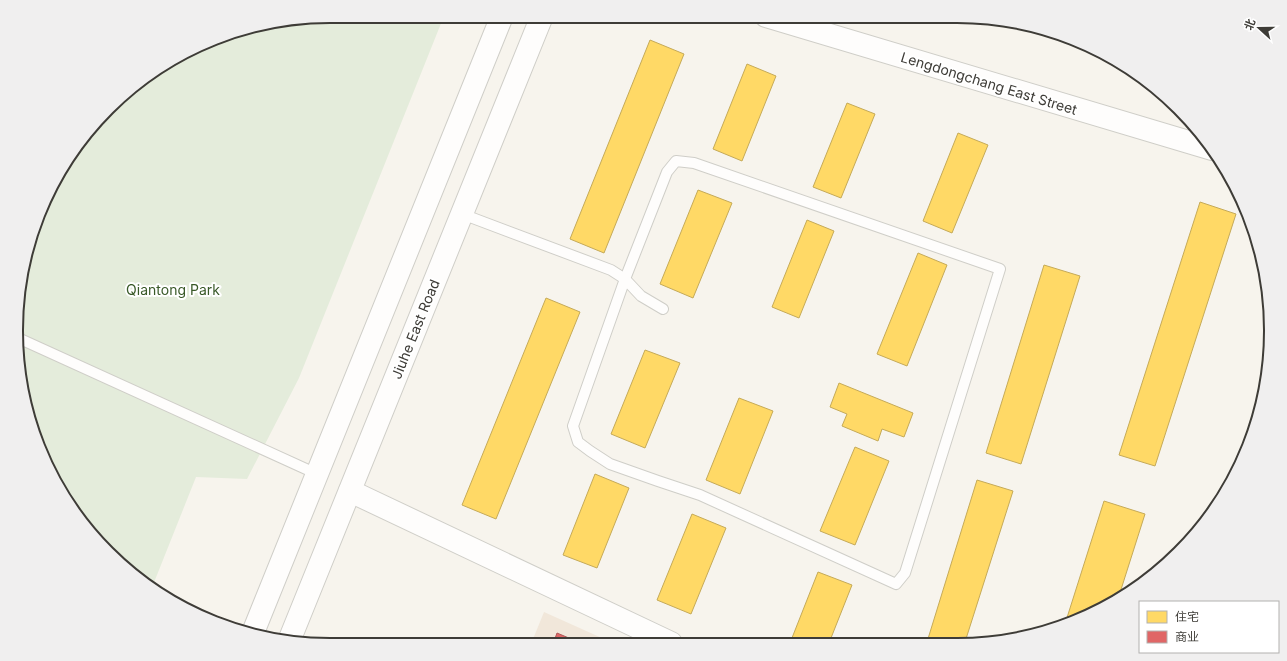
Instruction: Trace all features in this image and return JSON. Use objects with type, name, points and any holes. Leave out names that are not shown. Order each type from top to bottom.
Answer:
[{"type":"main road","points":[[255,629],[499,23]]},
{"type":"main road","name":"Jiuhe East Road","points":[[291,635],[539,23]]},
{"type":"main road","name":"Lengdongchang East Street","points":[[789,23],[1202,146]]},
{"type":"main road","points":[[350,491],[661,638]]},
{"type":"lane","points":[[676,161],[694,163],[1000,269],[905,573],[896,584],[700,494],[610,464],[590,452],[578,442],[573,426],[625,279],[667,172],[676,161]]},
{"type":"lane","points":[[462,214],[611,270],[625,279],[641,296],[663,309]]},
{"type":"lane","points":[[24,341],[317,474]]},
{"type":"shaded area","points":[[544,612],[602,638],[533,638]]},
{"type":"green space","name":"Qiantong Park","points":[[330,23],[441,23],[299,378],[247,479],[196,477],[154,582],[128,562],[99,533],[64,484],[46,448],[33,410],[29,390],[24,351],[24,310],[33,251],[46,213],[64,177],[99,128],[128,99],[177,64],[213,46],[251,33],[290,26]]},
{"type":"building: 住宅","points":[[650,40],[684,54],[604,253],[570,239]]},
{"type":"building: 住宅","points":[[747,64],[776,76],[742,161],[713,149]]},
{"type":"building: 住宅","points":[[847,103],[875,114],[841,198],[813,187]]},
{"type":"building: 住宅","points":[[958,133],[988,145],[952,233],[923,221]]},
{"type":"building: 住宅","points":[[698,190],[732,203],[693,298],[660,284]]},
{"type":"building: 住宅","points":[[1200,202],[1236,214],[1155,466],[1119,455]]},
{"type":"building: 住宅","points":[[807,220],[834,231],[799,318],[772,307]]},
{"type":"building: 住宅","points":[[918,253],[947,265],[907,366],[877,354]]},
{"type":"building: 住宅","points":[[1044,265],[1080,276],[1021,464],[986,453]]},
{"type":"building: 住宅","points":[[546,298],[580,312],[496,519],[462,505]]},
{"type":"building: 住宅","points":[[645,350],[680,363],[645,448],[611,434]]},
{"type":"building: 住宅","points":[[839,383],[913,413],[904,437],[882,429],[878,441],[842,426],[847,414],[830,407]]},
{"type":"building: 住宅","points":[[739,398],[773,411],[740,494],[706,480]]},
{"type":"building: 住宅","points":[[855,447],[889,461],[855,545],[820,531]]},
{"type":"building: 住宅","points":[[595,474],[629,488],[597,568],[563,555]]},
{"type":"building: 住宅","points":[[977,480],[1013,491],[966,638],[928,638]]},
{"type":"building: 住宅","points":[[1104,501],[1145,514],[1121,590],[1093,606],[1067,618]]},
{"type":"building: 住宅","points":[[692,514],[726,528],[691,614],[657,600]]},
{"type":"building: 住宅","points":[[818,572],[852,585],[831,638],[792,638]]},
{"type":"building: 商业","points":[[557,633],[569,638],[555,638]]}]
